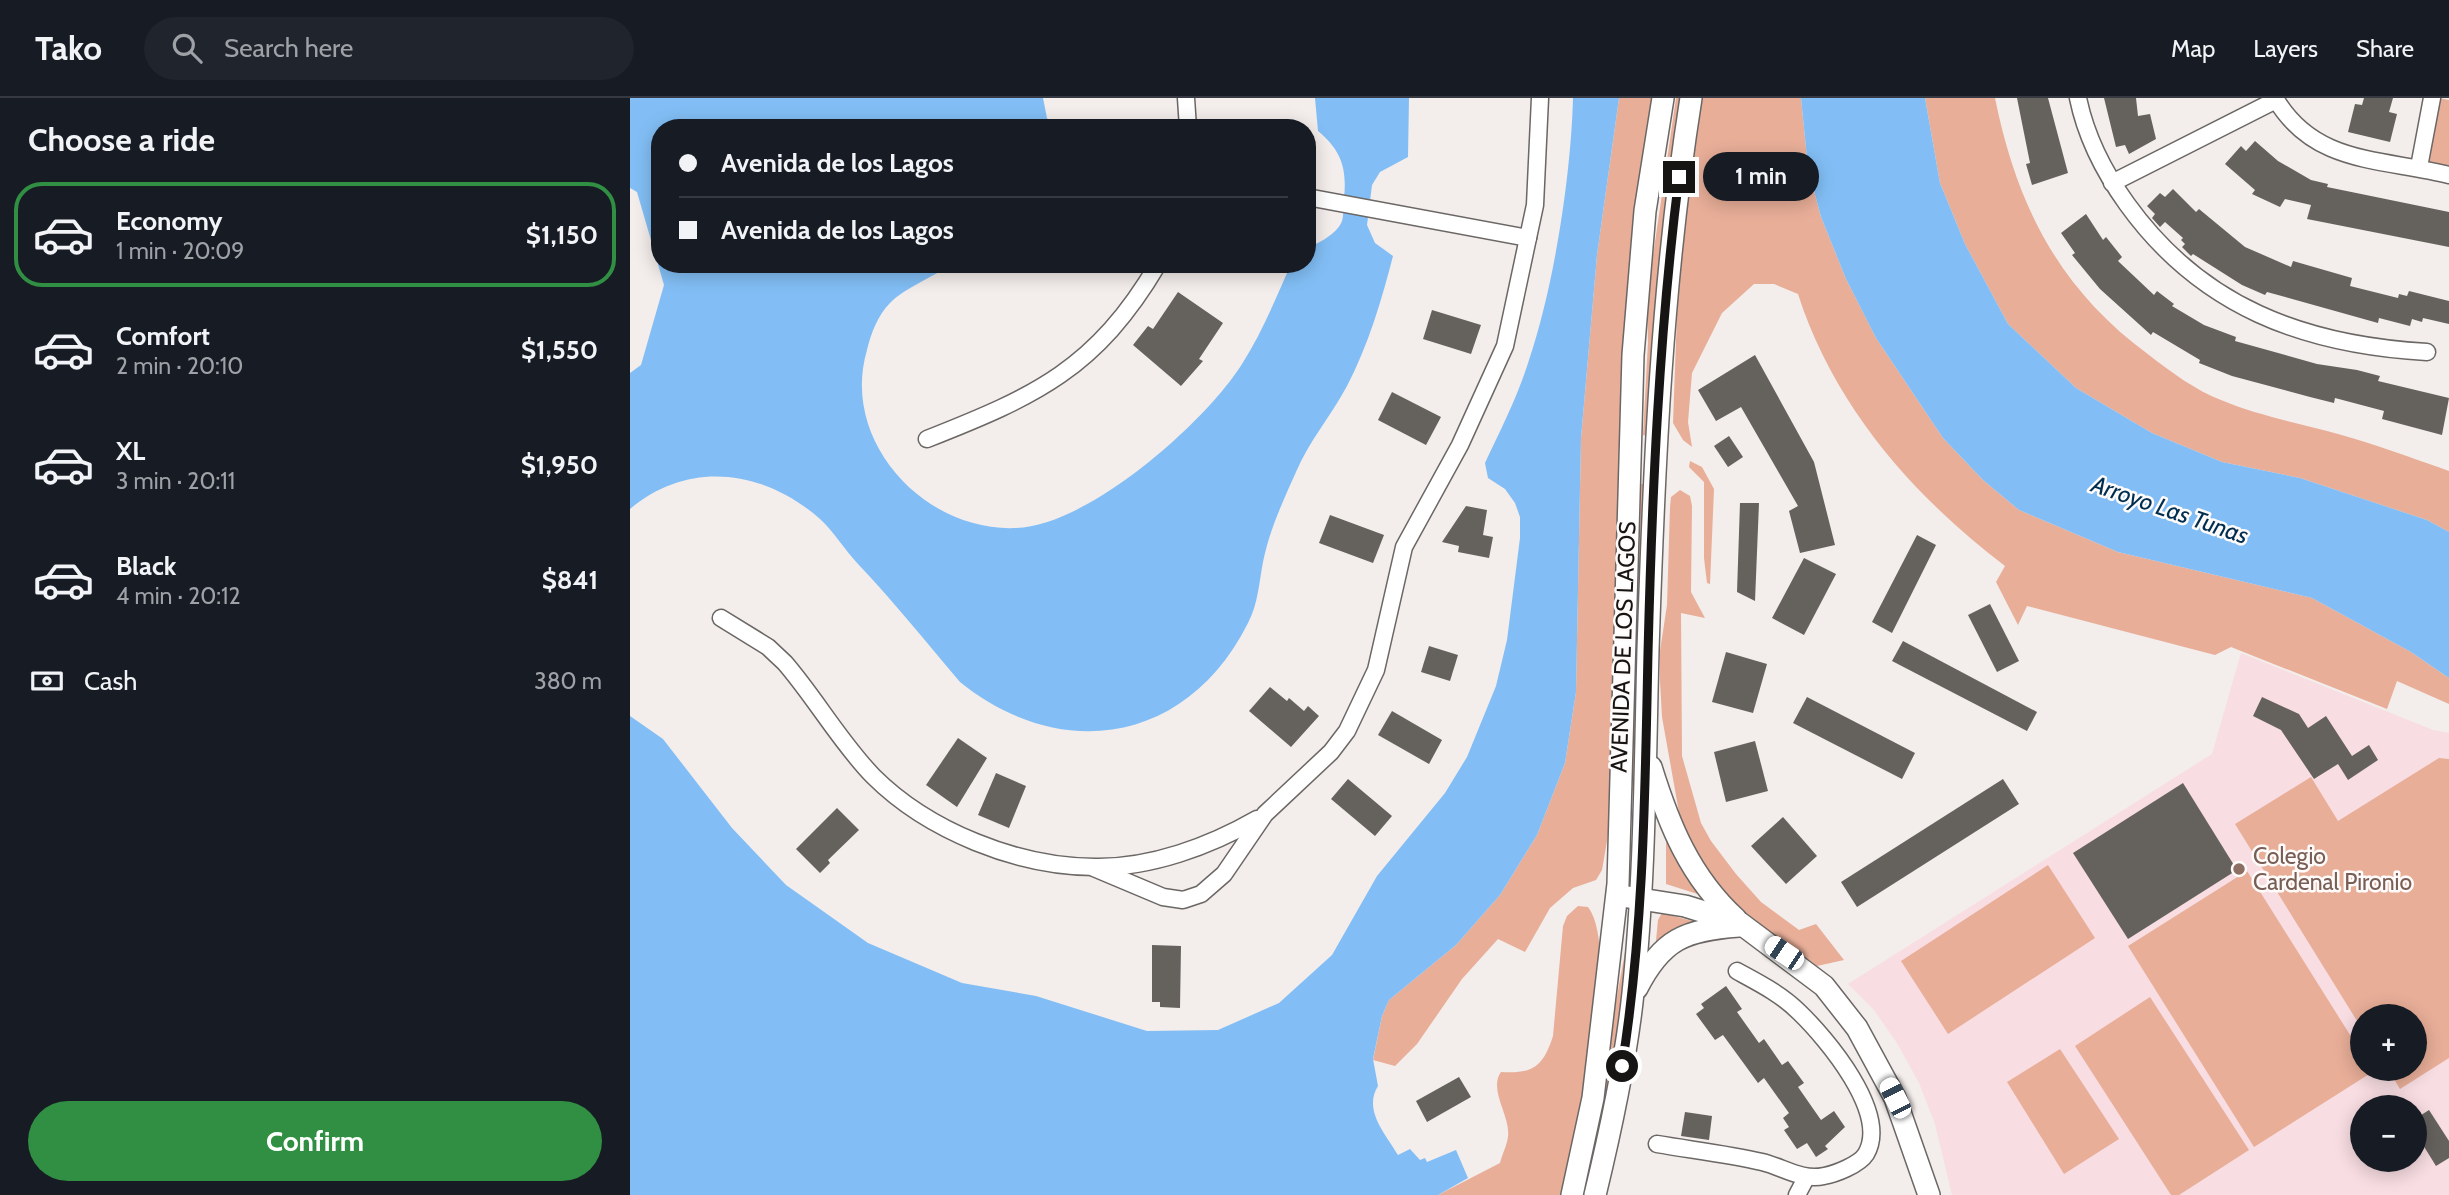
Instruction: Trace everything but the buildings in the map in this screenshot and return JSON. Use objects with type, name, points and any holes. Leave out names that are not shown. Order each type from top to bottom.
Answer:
[{"type":"street","points":[[1186,98],[1187,119]]},
{"type":"street","points":[[721,618],[768,647],[785,663],[874,776],[935,824],[996,850],[1094,867],[1163,897],[1183,900],[1214,886],[1265,814],[1331,752],[1347,731],[1367,693],[1390,623],[1404,547],[1461,445],[1506,346],[1528,238],[1539,156],[1540,98]]},
{"type":"street","points":[[1657,98],[1657,127]]},
{"type":"street","name":"AVENIDA DE LOS LAGOS","points":[[1572,1195],[1593,1098],[1617,896],[1633,355],[1645,211],[1663,98]]},
{"type":"street","name":"AVENIDA DE LOS LAGOS","points":[[1595,1195],[1618,1089],[1633,996],[1641,899],[1660,373],[1675,210],[1691,98]]},
{"type":"street","points":[[2078,98],[2094,150],[2112,183],[2159,245],[2193,276],[2226,300],[2262,318],[2304,332],[2387,350],[2427,352]]},
{"type":"street","points":[[2419,167],[2432,98]]},
{"type":"street","points":[[2112,183],[2276,99],[2289,119],[2317,144],[2336,152],[2449,175]]},
{"type":"street","points":[[1316,198],[1528,238]]},
{"type":"street","points":[[927,439],[1001,410],[1066,373],[1114,329],[1152,273]]},
{"type":"street","points":[[1646,749],[1665,811],[1693,870],[1713,898],[1824,986],[1857,1028],[1895,1098],[1929,1195]]},
{"type":"street","points":[[1094,867],[1154,859],[1189,850],[1222,837],[1265,814]]},
{"type":"street","points":[[1222,837],[1227,840],[1234,856]]},
{"type":"street","points":[[1141,888],[1139,877],[1143,867],[1154,859]]},
{"type":"street","points":[[1617,896],[1685,906],[1743,924]]},
{"type":"street","points":[[1633,996],[1648,966],[1663,947],[1693,933],[1743,924]]},
{"type":"street","points":[[1657,1144],[1762,1162],[1806,1178],[1823,1176],[1863,1158],[1869,1144],[1867,1111],[1847,1068],[1807,1020],[1776,992],[1737,971]]},
{"type":"street","points":[[1797,1195],[1806,1178]]},
{"type":"shaded area","points":[[1619,98],[1654,98],[1611,818],[1602,870],[1596,880],[1573,888],[1550,908],[1525,952],[1498,939],[1462,979],[1417,1044],[1395,1066],[1373,1060],[1382,1016],[1389,1000],[1456,945],[1500,895],[1537,835],[1565,763],[1576,692],[1581,438],[1597,255]]},
{"type":"shaded area","points":[[1676,98],[1684,98],[1656,296],[1647,436],[1643,435],[1648,342],[1647,297]]},
{"type":"shaded area","points":[[1702,98],[1801,98],[1808,168],[1821,217],[1846,279],[1876,338],[1943,438],[1983,480],[2019,510],[2118,552],[2312,598],[2411,652],[2449,678],[2449,704],[2397,681],[2387,709],[2231,647],[2215,655],[2027,606],[2018,625],[1996,582],[2005,566],[1939,510],[1880,446],[1833,374],[1813,335],[1798,294],[1774,284],[1754,284],[1722,313],[1692,373],[1688,422],[1692,447],[1683,440],[1673,423],[1679,260]]},
{"type":"shaded area","points":[[1925,98],[1995,98],[2016,174],[2046,242],[2090,302],[2117,329],[2175,374],[2211,396],[2250,411],[2366,442],[2449,471],[2449,532],[2427,520],[2300,478],[2222,462],[2152,433],[2076,388],[2008,324],[1965,244],[1940,183]]},
{"type":"shaded area","points":[[2439,98],[2449,100],[2449,169],[2425,164]]},
{"type":"shaded area","points":[[1690,461],[1702,467],[1714,489],[1710,584],[1707,583],[1704,558],[1704,482],[1689,467]]},
{"type":"shaded area","points":[[1641,484],[1644,484],[1635,812],[1630,773]]},
{"type":"shaded area","points":[[1680,490],[1690,496],[1692,506],[1691,592],[1705,618],[1681,613],[1682,756],[1701,823],[1736,874],[1761,902],[1799,930],[1816,924],[1844,960],[1817,966],[1757,923],[1725,894],[1693,849],[1680,818],[1662,717],[1660,651],[1667,605],[1671,497]]},
{"type":"shaded area","name":"Colegio Cardenal Pironio","points":[[2241,653],[2433,730],[2449,733],[2449,1195],[1952,1195],[1935,1124],[1919,1083],[1897,1043],[1874,1010],[1848,984],[2212,754]]},
{"type":"shaded area","points":[[2439,758],[2449,759],[2449,1058],[2427,1072],[2427,1004],[2350,1004],[2350,1010],[2235,824],[2311,777],[2338,821]]},
{"type":"shaded area","points":[[1666,838],[1707,897],[1666,884]]},
{"type":"shaded area","points":[[2048,865],[2095,938],[1948,1034],[1901,961]]},
{"type":"shaded area","points":[[2247,871],[2350,1035],[2350,1081],[2358,1081],[2254,1147],[2128,946]]},
{"type":"shaded area","points":[[1578,906],[1588,907],[1597,930],[1600,963],[1598,1003],[1586,1091],[1563,1195],[1438,1195],[1500,1163],[1508,1129],[1498,1095],[1498,1079],[1501,1072],[1529,1070],[1541,1062],[1549,1047],[1553,1036],[1563,926],[1567,916]]},
{"type":"shaded area","points":[[1662,913],[1700,923],[1655,951],[1658,920]]},
{"type":"shaded area","points":[[1629,930],[1629,987],[1589,1195],[1581,1195]]},
{"type":"shaded area","points":[[2150,997],[2249,1150],[2179,1195],[2171,1195],[2075,1046]]},
{"type":"shaded area","points":[[2060,1049],[2119,1139],[2064,1174],[2007,1082]]},
{"type":"shaded area","points":[[2395,1081],[2413,1081],[2400,1089]]},
{"type":"water","points":[[630,98],[1043,98],[1048,119],[651,119],[651,240],[637,192],[630,188]]},
{"type":"water","points":[[1315,98],[1409,98],[1408,157],[1380,172],[1372,185],[1367,225],[1375,243],[1393,256],[1379,305],[1355,371],[1307,450],[1281,505],[1269,539],[1256,601],[1248,623],[1223,663],[1192,694],[1157,716],[1120,728],[1080,731],[1040,724],[999,708],[960,682],[825,524],[798,502],[775,490],[751,481],[702,477],[653,493],[630,509],[630,373],[641,365],[664,285],[661,273],[937,273],[896,298],[886,308],[873,331],[862,384],[866,417],[878,447],[897,475],[921,497],[950,515],[982,525],[1016,528],[1045,523],[1076,510],[1109,491],[1173,441],[1225,388],[1242,364],[1287,273],[1316,273],[1316,244],[1336,230],[1342,221],[1345,179],[1338,153],[1318,131]]},
{"type":"water","points":[[1573,98],[1619,98],[1597,255],[1581,438],[1576,692],[1565,763],[1537,835],[1500,895],[1456,945],[1389,1000],[1382,1016],[1373,1059],[1378,1086],[1374,1095],[1374,1113],[1398,1155],[1410,1149],[1420,1160],[1425,1158],[1427,1162],[1456,1150],[1468,1178],[1438,1195],[630,1195],[630,716],[663,739],[732,828],[786,885],[868,943],[962,983],[1036,996],[1147,1031],[1218,1030],[1279,1003],[1332,955],[1377,876],[1445,793],[1467,757],[1496,686],[1507,640],[1520,538],[1520,517],[1515,503],[1505,489],[1488,478],[1485,463],[1520,386],[1546,299],[1565,196]]},
{"type":"water","name":"Arroyo Las Tunas","points":[[1801,98],[1925,98],[1940,183],[1965,244],[2008,324],[2076,388],[2152,433],[2222,462],[2300,478],[2427,520],[2449,532],[2449,678],[2411,652],[2312,598],[2118,552],[2019,510],[1983,480],[1943,438],[1876,338],[1846,279],[1821,217],[1808,168]]},
{"type":"place","name":"Colegio Cardenal Pironio","points":[[2239,869]]},
{"type":"route","points":[[1622,1066],[1633,996],[1641,899],[1660,373],[1679,177]]}]
